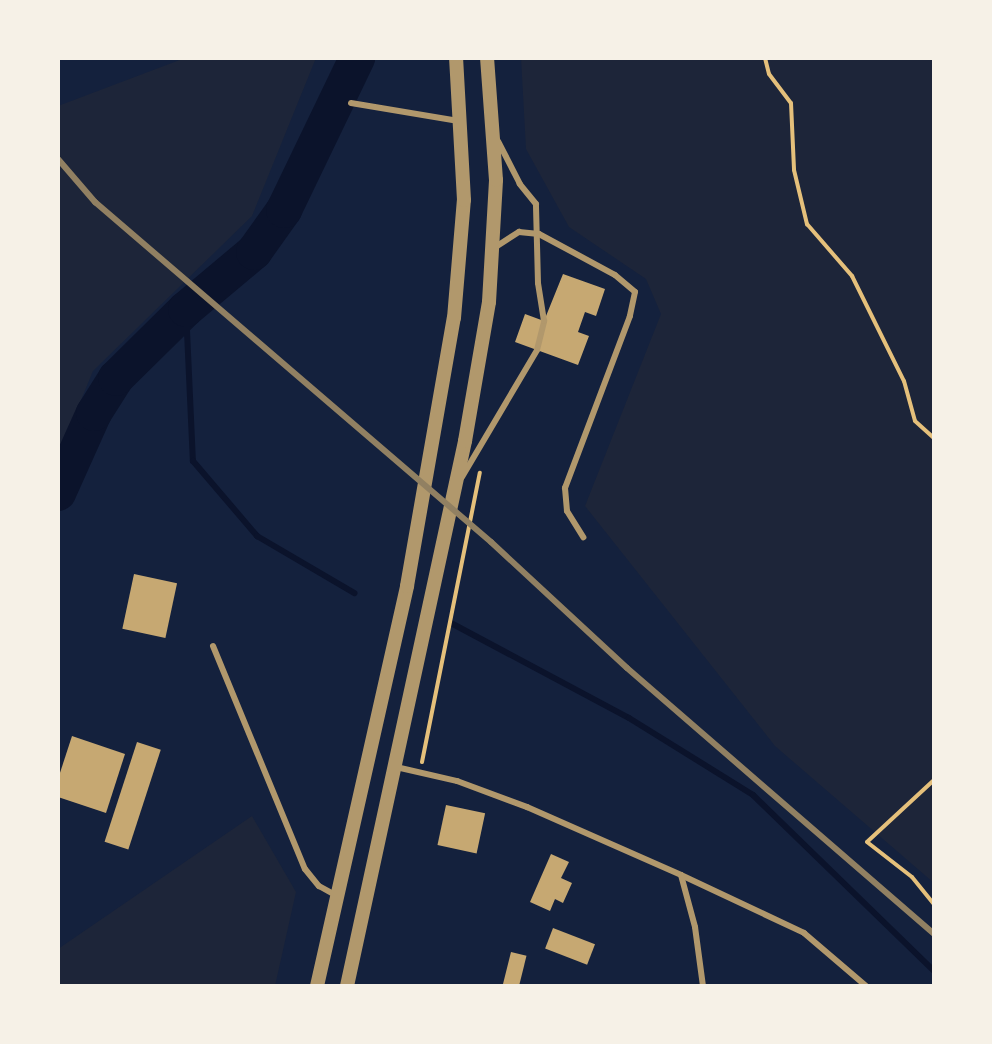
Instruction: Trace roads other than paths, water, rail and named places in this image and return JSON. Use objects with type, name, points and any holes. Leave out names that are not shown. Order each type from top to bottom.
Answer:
[{"type":"street","points":[[317,986],[407,586],[454,318],[464,200],[456,58]]},
{"type":"street","points":[[347,986],[456,486],[489,302],[496,180],[487,58]]},
{"type":"lane","points":[[351,103],[462,122]]},
{"type":"lane","points":[[456,486],[537,350],[544,321],[538,283],[536,204],[520,184],[492,130]]},
{"type":"lane","points":[[492,250],[519,232],[539,234],[615,275],[635,292],[630,316],[565,488],[567,511],[583,537]]},
{"type":"lane","points":[[213,646],[305,869],[319,886],[337,896]]},
{"type":"lane","points":[[396,767],[457,781],[527,807],[681,875],[804,933],[866,986]]},
{"type":"lane","points":[[681,875],[695,927],[703,986]]},
{"type":"waterway","points":[[58,493],[94,413],[116,378],[186,309],[254,252],[284,210],[357,58]]},
{"type":"waterway","points":[[186,309],[193,461],[257,536],[354,593]]},
{"type":"waterway","points":[[451,623],[629,718],[753,795],[934,971]]},
{"type":"railway","points":[[58,159],[95,202],[491,542],[627,668],[934,934]]}]
